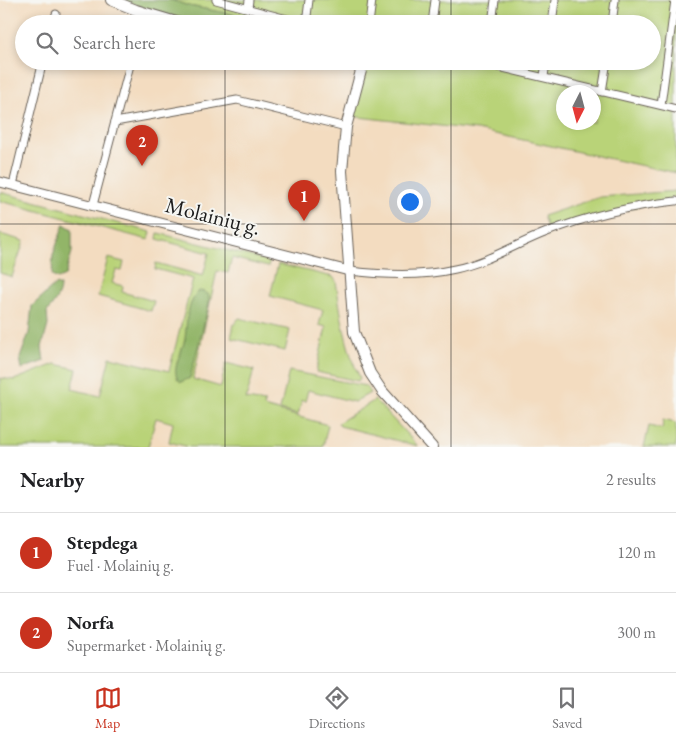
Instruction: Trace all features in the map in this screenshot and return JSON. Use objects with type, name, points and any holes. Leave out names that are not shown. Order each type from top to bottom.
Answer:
[{"type":"main road","points":[[111,0],[153,15]]},
{"type":"main road","points":[[361,70],[346,127],[342,171],[354,332],[370,373],[382,391],[432,447]]},
{"type":"street","points":[[216,0],[273,15]]},
{"type":"street","points":[[248,8],[249,0]]},
{"type":"street","points":[[307,15],[309,0]]},
{"type":"street","points":[[370,15],[372,0]]},
{"type":"street","points":[[433,15],[435,0]]},
{"type":"street","points":[[494,15],[496,0]]},
{"type":"street","points":[[553,15],[555,0]]},
{"type":"street","points":[[614,15],[616,0]]},
{"type":"street","points":[[660,105],[676,0]]},
{"type":"street","points":[[13,185],[41,70]]},
{"type":"street","points":[[93,205],[129,70]]},
{"type":"street","points":[[517,70],[676,109]]},
{"type":"street","points":[[544,77],[545,70]]},
{"type":"street","points":[[602,92],[605,70]]},
{"type":"street","points":[[116,122],[180,109],[246,100],[346,127]]},
{"type":"street","name":"Molainių g.","points":[[0,182],[349,271],[404,275],[454,270],[485,260],[542,234],[603,212],[676,201]]},
{"type":"green space","points":[[122,0],[171,0],[189,6],[236,15],[164,15]]},
{"type":"green space","points":[[171,0],[676,0],[676,173],[477,130],[349,116],[361,70],[661,70],[661,15],[236,15],[189,6]]},
{"type":"green space","points":[[676,191],[676,197],[671,198],[671,202],[643,205],[548,231],[543,216],[600,197]]},
{"type":"green space","points":[[0,192],[151,232],[149,240],[0,201]]},
{"type":"green space","points":[[64,224],[72,229],[72,252],[65,276],[58,279],[52,276],[53,255]]},
{"type":"green space","points":[[158,233],[270,261],[268,267],[232,258],[228,273],[217,271],[193,379],[221,387],[226,363],[254,370],[246,399],[265,402],[264,407],[328,425],[323,447],[189,447],[169,442],[173,423],[156,418],[148,447],[0,447],[0,378],[14,380],[55,364],[77,369],[72,389],[100,396],[110,357],[169,371],[193,279],[155,269],[156,263],[203,276],[209,253],[157,239]]},
{"type":"green space","points":[[0,234],[24,241],[12,277],[0,273]]},
{"type":"green space","points":[[108,258],[124,262],[122,271],[116,270],[112,283],[123,286],[122,292],[154,301],[151,311],[98,296]]},
{"type":"green space","points":[[278,264],[333,277],[336,281],[344,331],[360,378],[358,381],[316,372],[326,327],[319,325],[323,310],[270,296]]},
{"type":"green space","points":[[56,284],[60,286],[59,294],[47,312],[48,325],[42,347],[44,361],[22,369],[20,358],[29,333],[32,306]]},
{"type":"green space","points":[[199,291],[209,295],[209,304],[190,378],[181,382],[177,378],[176,373],[177,362],[185,339],[189,308]]},
{"type":"green space","points":[[239,318],[290,330],[285,351],[231,338],[234,324]]},
{"type":"green space","points":[[289,371],[366,386],[370,393],[354,402],[308,390],[305,402],[302,400],[298,415],[280,410]]},
{"type":"green space","points":[[375,400],[418,446],[340,426],[338,423]]},
{"type":"green space","points":[[663,420],[676,423],[676,447],[644,447],[649,426],[662,429]]},
{"type":"place","name":"Norfa","points":[[142,166]]},
{"type":"place","name":"Stepdega","points":[[304,221]]}]
